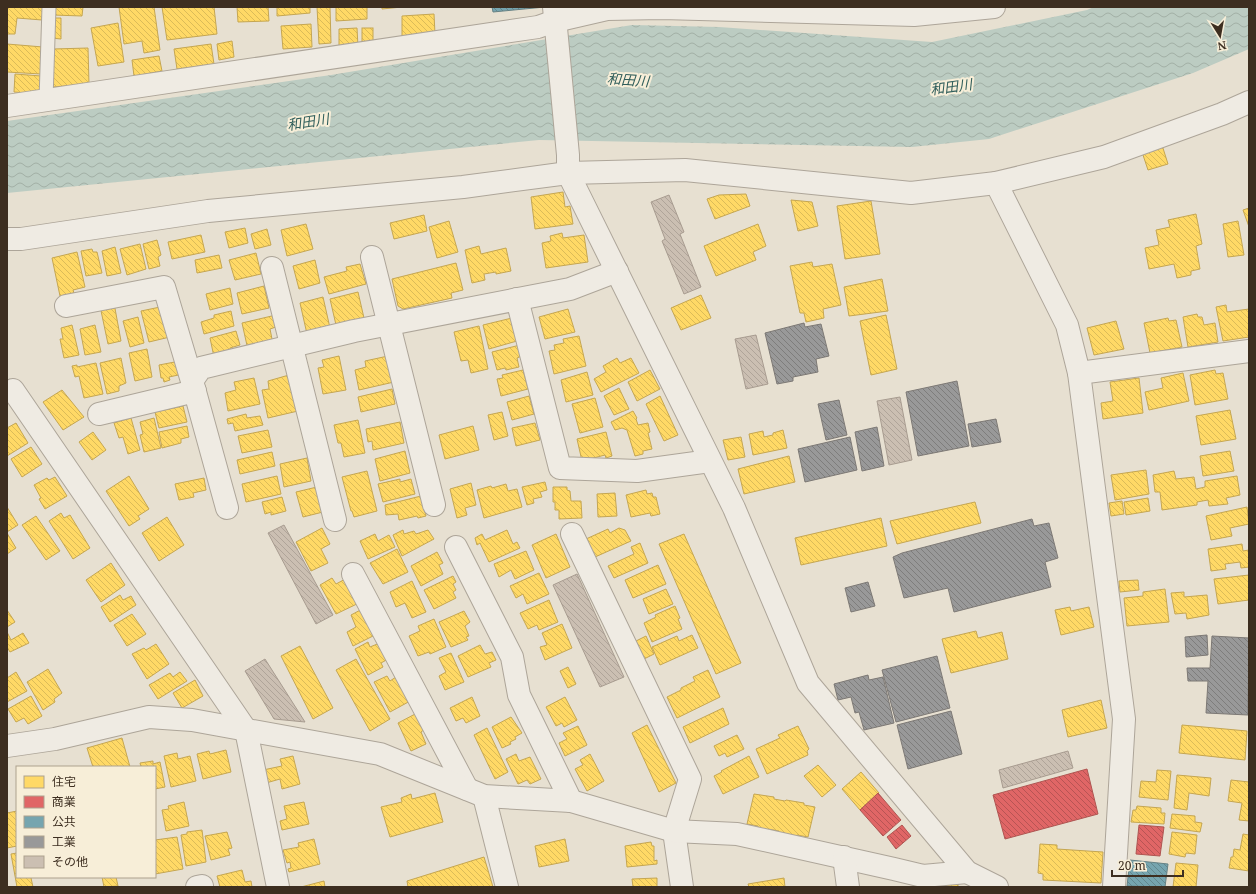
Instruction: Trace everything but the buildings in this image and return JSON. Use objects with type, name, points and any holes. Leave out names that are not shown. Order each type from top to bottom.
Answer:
[{"type":"street","points":[[7,106],[538,27],[555,21],[607,9],[662,8],[914,15],[994,7]]},
{"type":"street","points":[[555,21],[568,164],[617,271],[734,508],[808,683],[966,872],[997,887]]},
{"type":"street","points":[[7,239],[29,238],[208,211],[463,187],[568,164],[685,170],[911,193],[996,183],[1104,157],[1222,114],[1249,102]]},
{"type":"street","points":[[996,183],[1067,325],[1079,373],[1124,719],[1114,887]]},
{"type":"street","points":[[372,257],[434,505]]},
{"type":"street","points":[[272,268],[335,520]]},
{"type":"street","points":[[194,386],[201,368],[354,331],[570,289],[617,271]]},
{"type":"street","points":[[66,306],[164,287],[194,386],[227,508]]},
{"type":"street","points":[[516,299],[560,468],[636,471],[710,461]]},
{"type":"street","points":[[1079,373],[1249,351]]},
{"type":"street","points":[[98,414],[194,386]]},
{"type":"street","points":[[13,390],[246,730],[278,887]]},
{"type":"street","points":[[572,534],[690,779],[674,831],[682,887]]},
{"type":"street","points":[[456,547],[512,658],[519,695],[571,801]]},
{"type":"street","points":[[354,574],[476,792],[507,887]]},
{"type":"street","points":[[7,746],[55,739],[149,717],[192,720],[380,754],[476,792],[571,801],[674,831],[737,834],[923,876],[966,872]]},
{"type":"street","points":[[844,857],[848,887]]},
{"type":"lane","points":[[46,100],[49,7]]},
{"type":"water","name":"和田川","points":[[1094,7],[1249,7],[1249,49],[1193,73],[989,139],[912,147],[539,140],[7,193],[7,121],[331,75],[632,25],[719,27],[932,42],[1087,10]]}]
